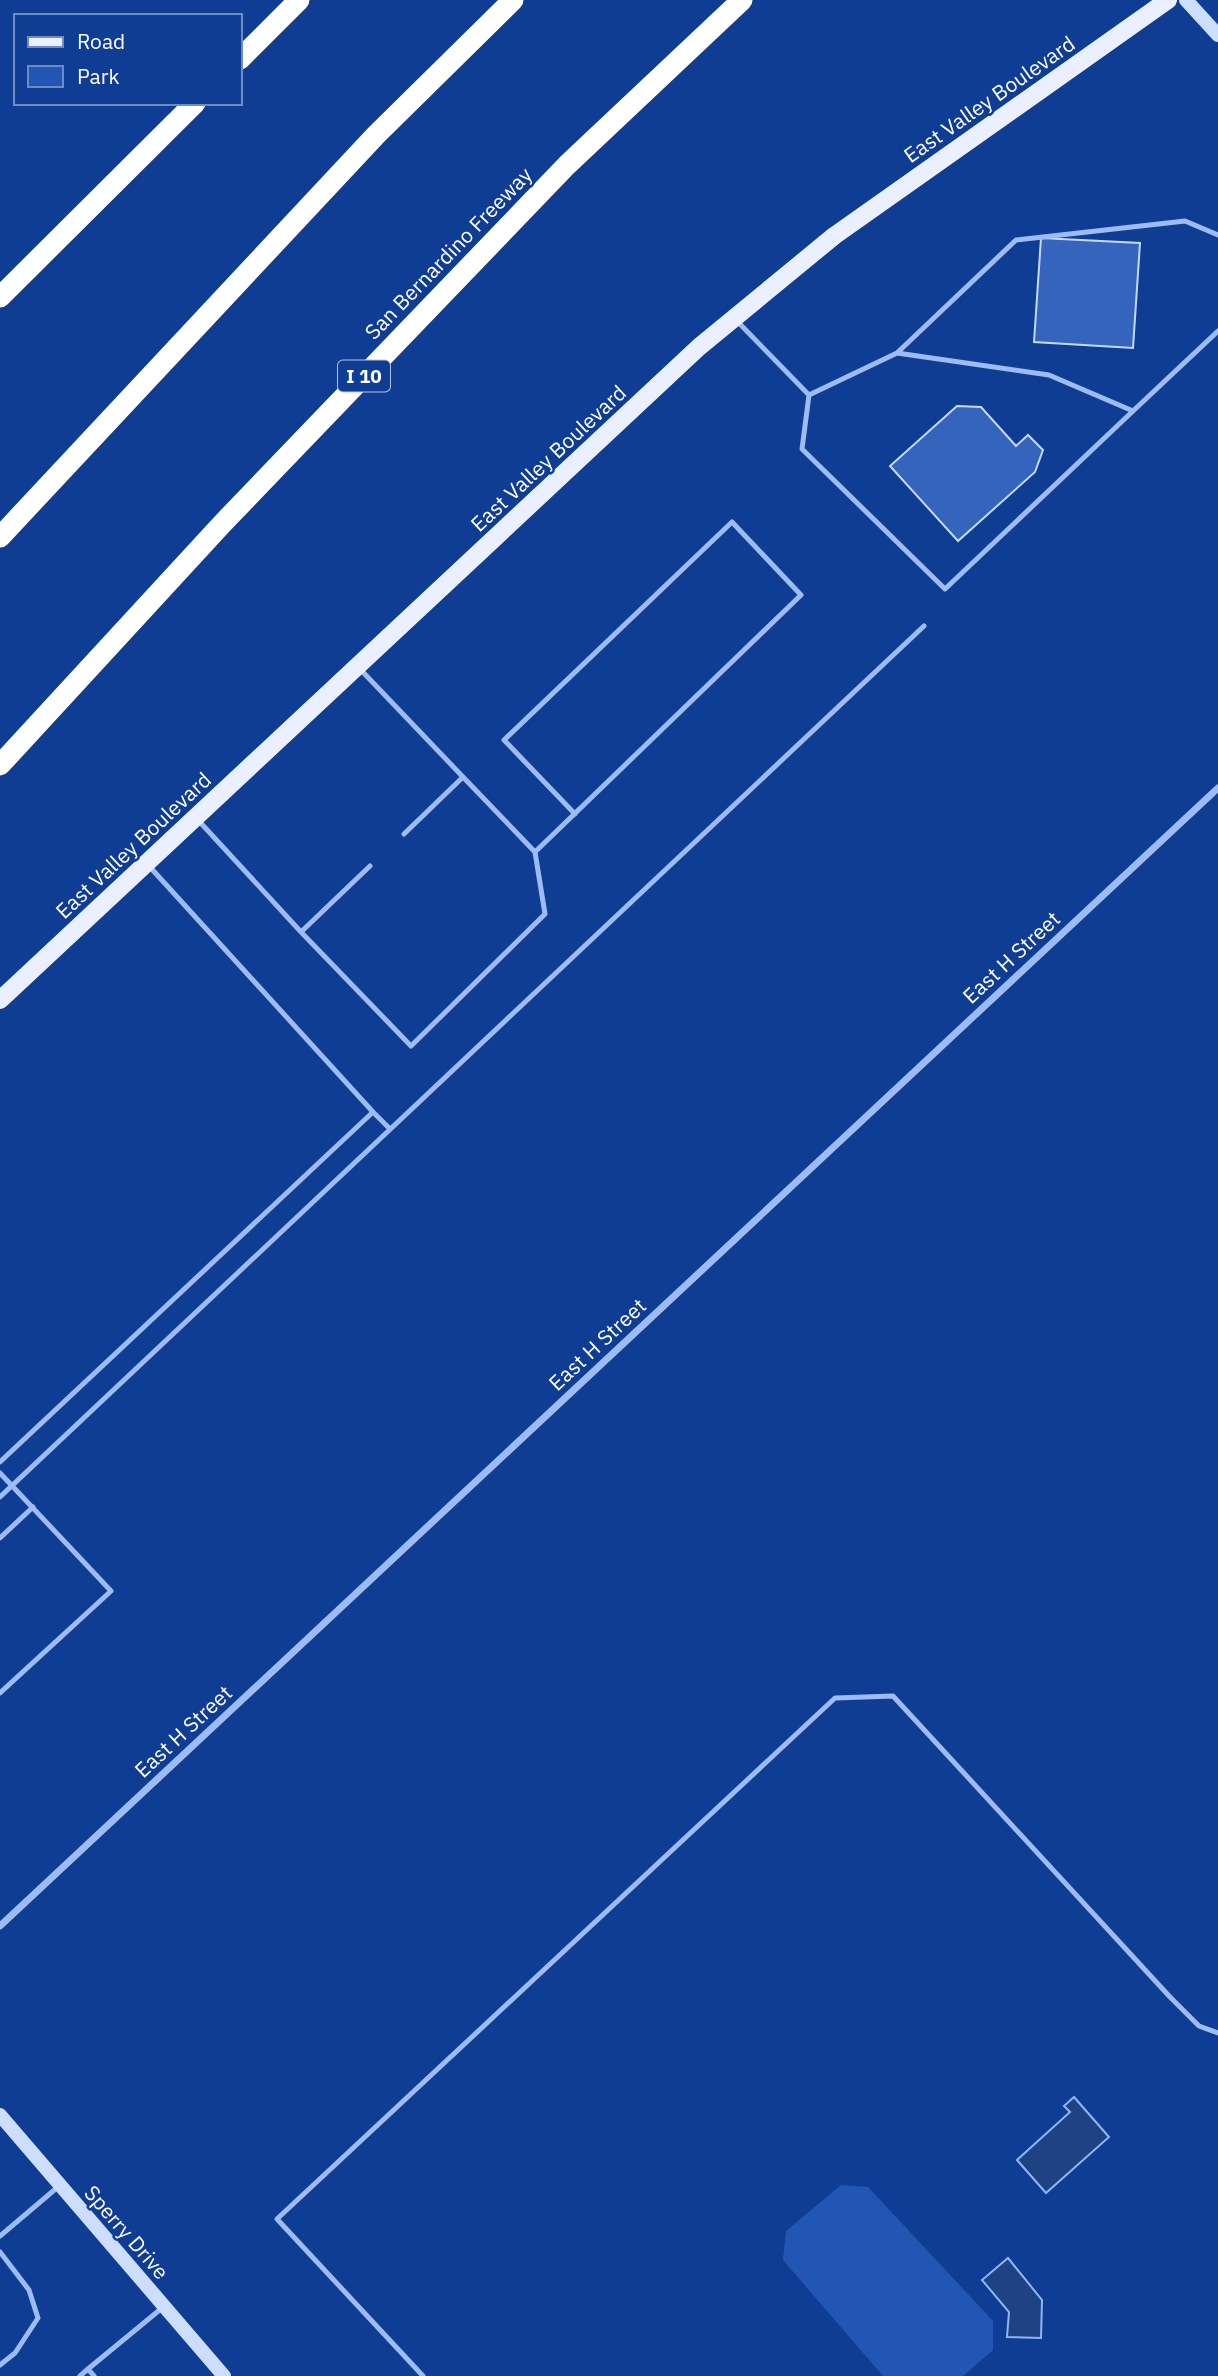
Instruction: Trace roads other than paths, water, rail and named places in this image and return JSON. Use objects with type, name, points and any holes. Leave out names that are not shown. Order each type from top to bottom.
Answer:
[{"type":"highway","points":[[242,57],[299,0]]},
{"type":"highway","points":[[0,537],[366,145],[513,0]]},
{"type":"highway","name":"San Bernardino Freeway","points":[[0,765],[222,524],[547,185],[742,0]]},
{"type":"highway","points":[[0,297],[193,105]]},
{"type":"main road","name":"East Valley Boulevard","points":[[0,1000],[699,347],[834,236],[1168,0]]},
{"type":"street","points":[[1185,0],[1218,35]]},
{"type":"street","name":"East H Street","points":[[0,1926],[1218,788]]},
{"type":"street","name":"Sperry Drive","points":[[0,2115],[224,2376]]},
{"type":"lane","points":[[809,395],[897,353],[1017,240],[1185,221],[1218,235]]},
{"type":"lane","points":[[734,318],[809,395]]},
{"type":"lane","points":[[809,395],[802,449],[944,590],[1218,331]]},
{"type":"lane","points":[[897,353],[1049,375],[1133,411]]},
{"type":"lane","points":[[535,852],[575,814],[801,595],[732,522],[504,740],[575,814]]},
{"type":"lane","points":[[0,1497],[925,626]]},
{"type":"lane","points":[[195,818],[411,1046],[545,914],[535,852],[358,666]]},
{"type":"lane","points":[[404,834],[463,777]]},
{"type":"lane","points":[[147,864],[390,1129]]},
{"type":"lane","points":[[302,932],[370,866]]},
{"type":"lane","points":[[0,1462],[373,1112]]},
{"type":"lane","points":[[0,1473],[111,1591],[0,1693]]},
{"type":"lane","points":[[0,1538],[33,1507]]},
{"type":"lane","points":[[423,2376],[277,2219],[835,1698],[893,1696],[1170,1997],[1199,2026],[1218,2033]]},
{"type":"lane","points":[[0,2236],[59,2186]]},
{"type":"lane","points":[[0,2252],[29,2291],[38,2318],[15,2353],[0,2365]]},
{"type":"lane","points":[[80,2376],[164,2307]]},
{"type":"lane","points":[[88,2368],[94,2376]]}]
